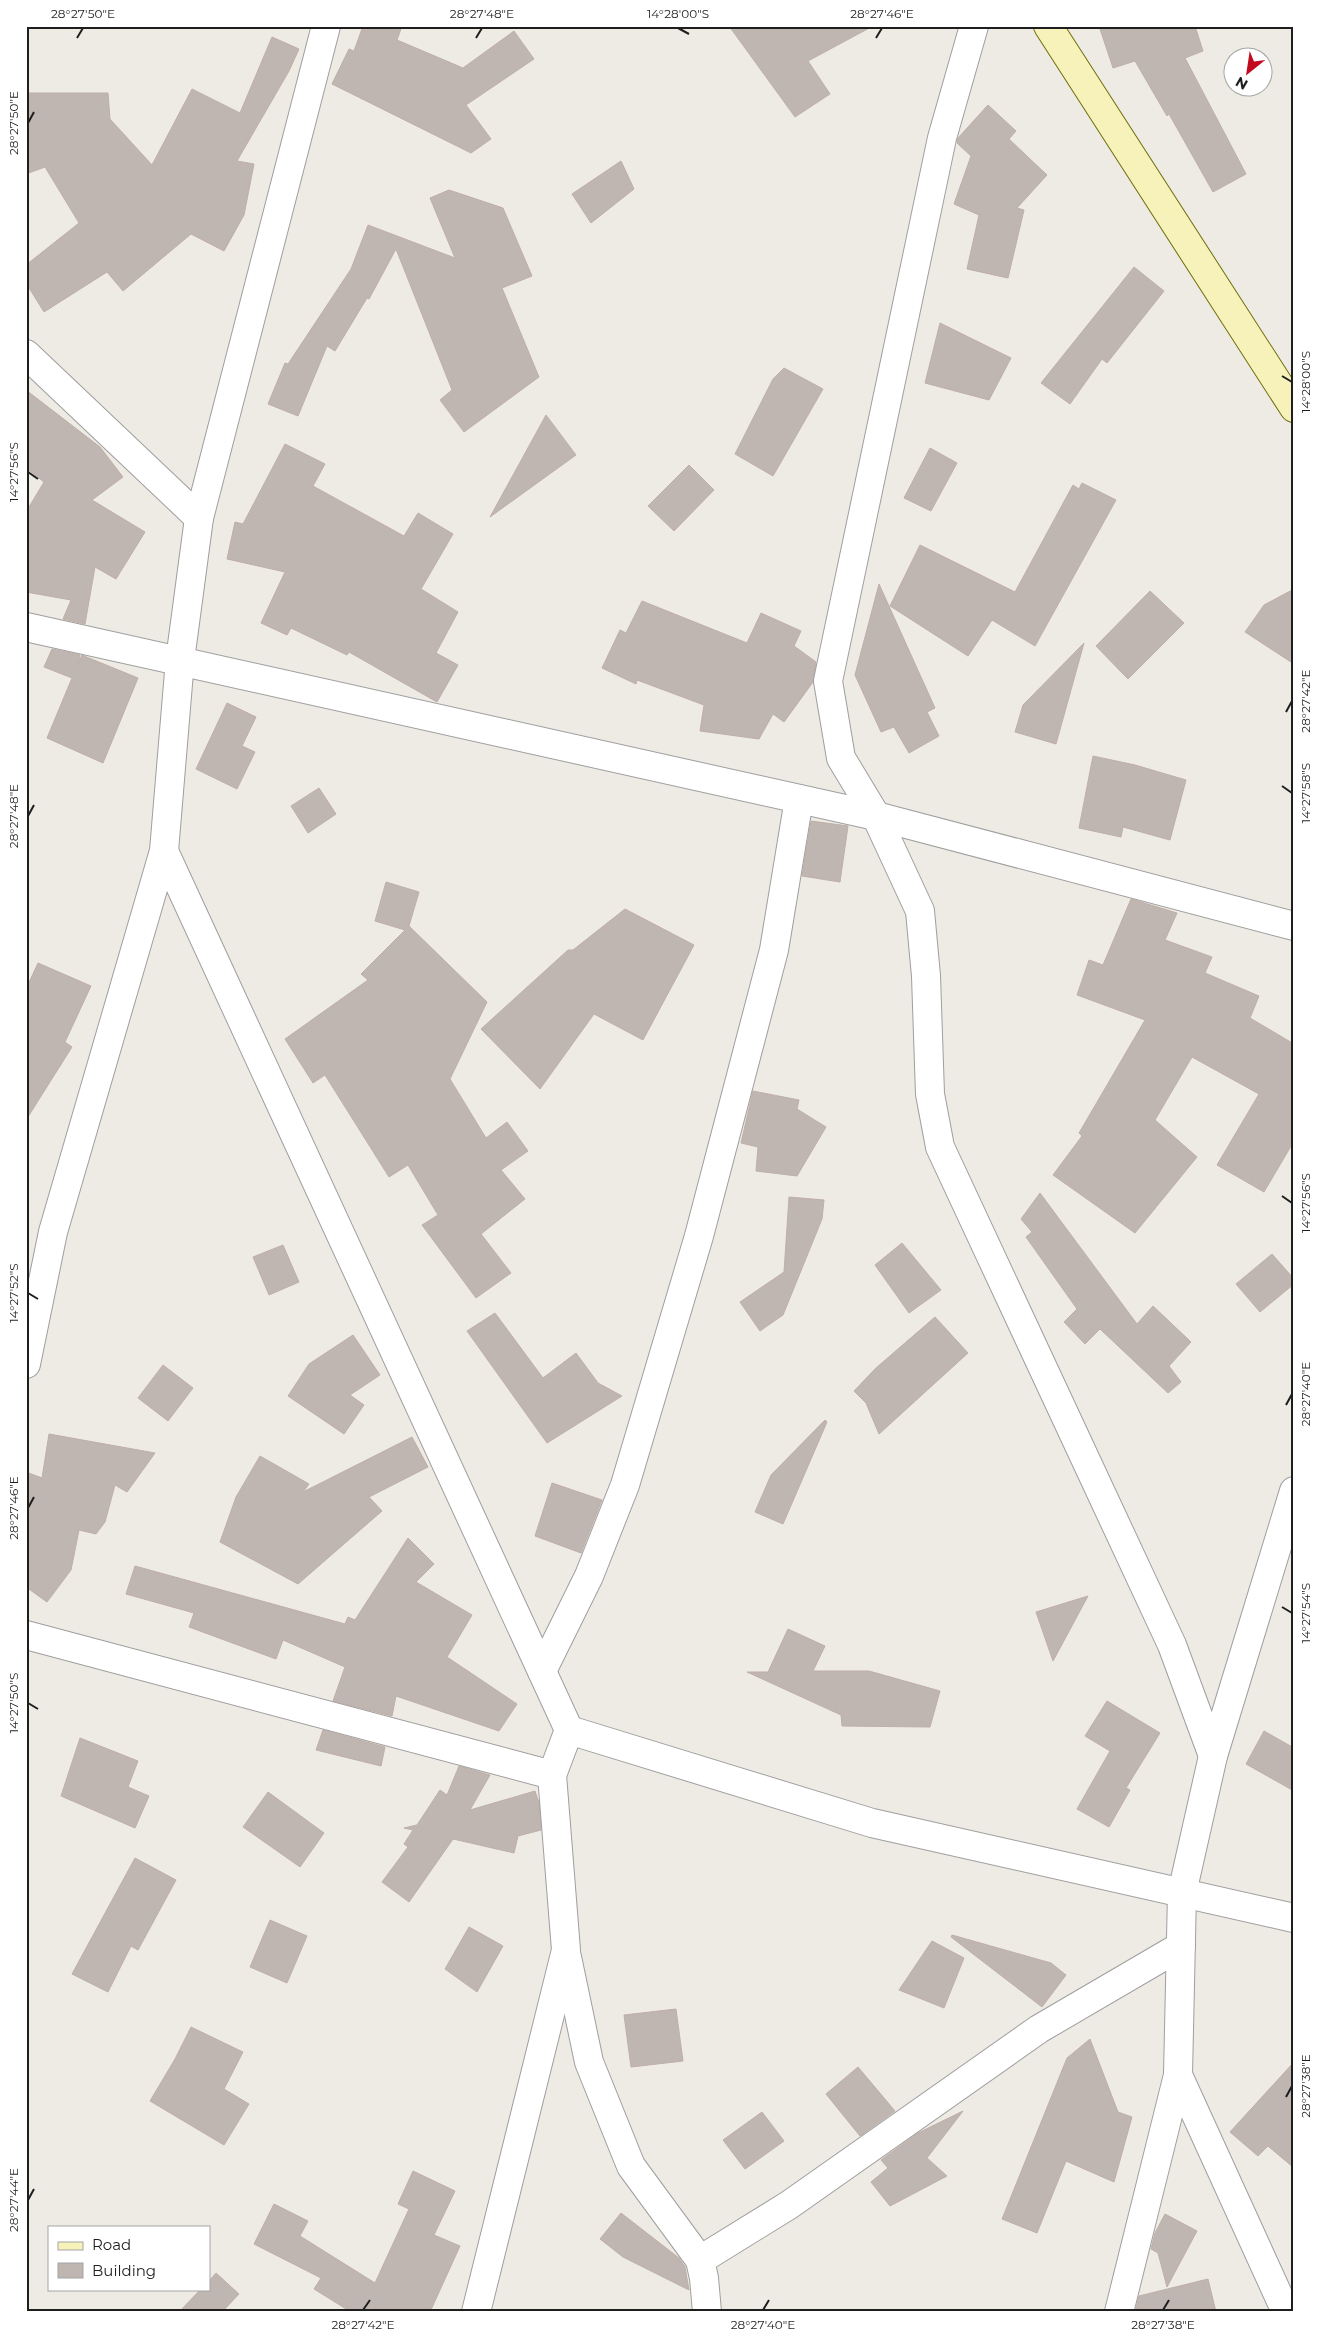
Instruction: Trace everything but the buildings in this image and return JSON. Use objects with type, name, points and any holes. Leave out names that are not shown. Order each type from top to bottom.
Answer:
[{"type":"street","points":[[26,1364],[53,1232],[164,851],[180,660],[200,518],[326,26]]},
{"type":"street","points":[[974,26],[942,138],[828,681],[841,758],[876,816],[920,911],[926,976],[930,1094],[940,1147],[1172,1645],[1214,1756]]},
{"type":"street","points":[[1048,26],[1294,408]]},
{"type":"street","points":[[26,354],[200,518]]},
{"type":"street","points":[[26,628],[180,660],[876,816],[1294,926]]},
{"type":"street","points":[[542,1672],[589,1576],[625,1485],[696,1246],[774,950],[799,799]]},
{"type":"street","points":[[164,851],[569,1730],[552,1775],[566,1950],[590,2062],[631,2166],[700,2260],[704,2278],[707,2312]]},
{"type":"street","points":[[1119,2312],[1178,2075],[1182,1893],[1214,1756],[1294,1491]]},
{"type":"street","points":[[26,1635],[552,1775]]},
{"type":"street","points":[[569,1730],[872,1823],[1294,1918]]},
{"type":"street","points":[[700,2260],[789,2205],[1039,2029],[1181,1946]]},
{"type":"street","points":[[476,2312],[566,1950]]},
{"type":"street","points":[[1178,2075],[1286,2312]]}]
